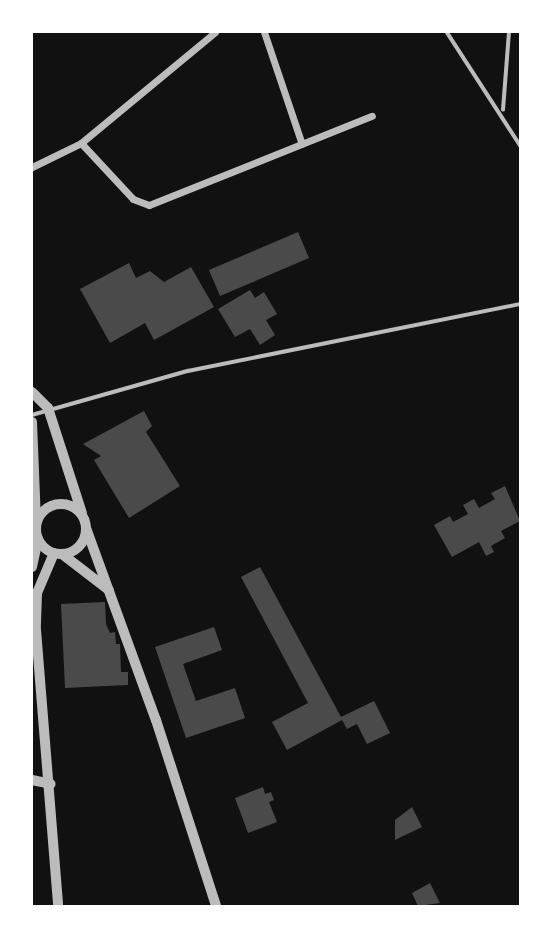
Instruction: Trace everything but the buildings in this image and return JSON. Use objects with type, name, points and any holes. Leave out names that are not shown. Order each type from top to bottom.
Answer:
[{"type":"street","points":[[32,167],[81,143],[215,32]]},
{"type":"street","points":[[264,32],[302,144]]},
{"type":"street","points":[[81,143],[133,200],[149,205],[372,116]]},
{"type":"street","points":[[32,392],[48,408],[84,522],[111,592],[216,906]]},
{"type":"street","points":[[32,422],[38,539],[32,567]]},
{"type":"street","points":[[36,524],[41,513],[57,504],[69,505],[84,522]]},
{"type":"street","points":[[58,553],[76,548],[84,522]]},
{"type":"street","points":[[38,539],[111,592]]},
{"type":"street","points":[[58,553],[36,603],[58,906]]},
{"type":"street","points":[[32,780],[51,785]]},
{"type":"lane","points":[[447,32],[503,112],[520,145]]},
{"type":"lane","points":[[503,112],[509,32]]},
{"type":"lane","points":[[32,415],[48,408],[188,371],[520,304]]}]
